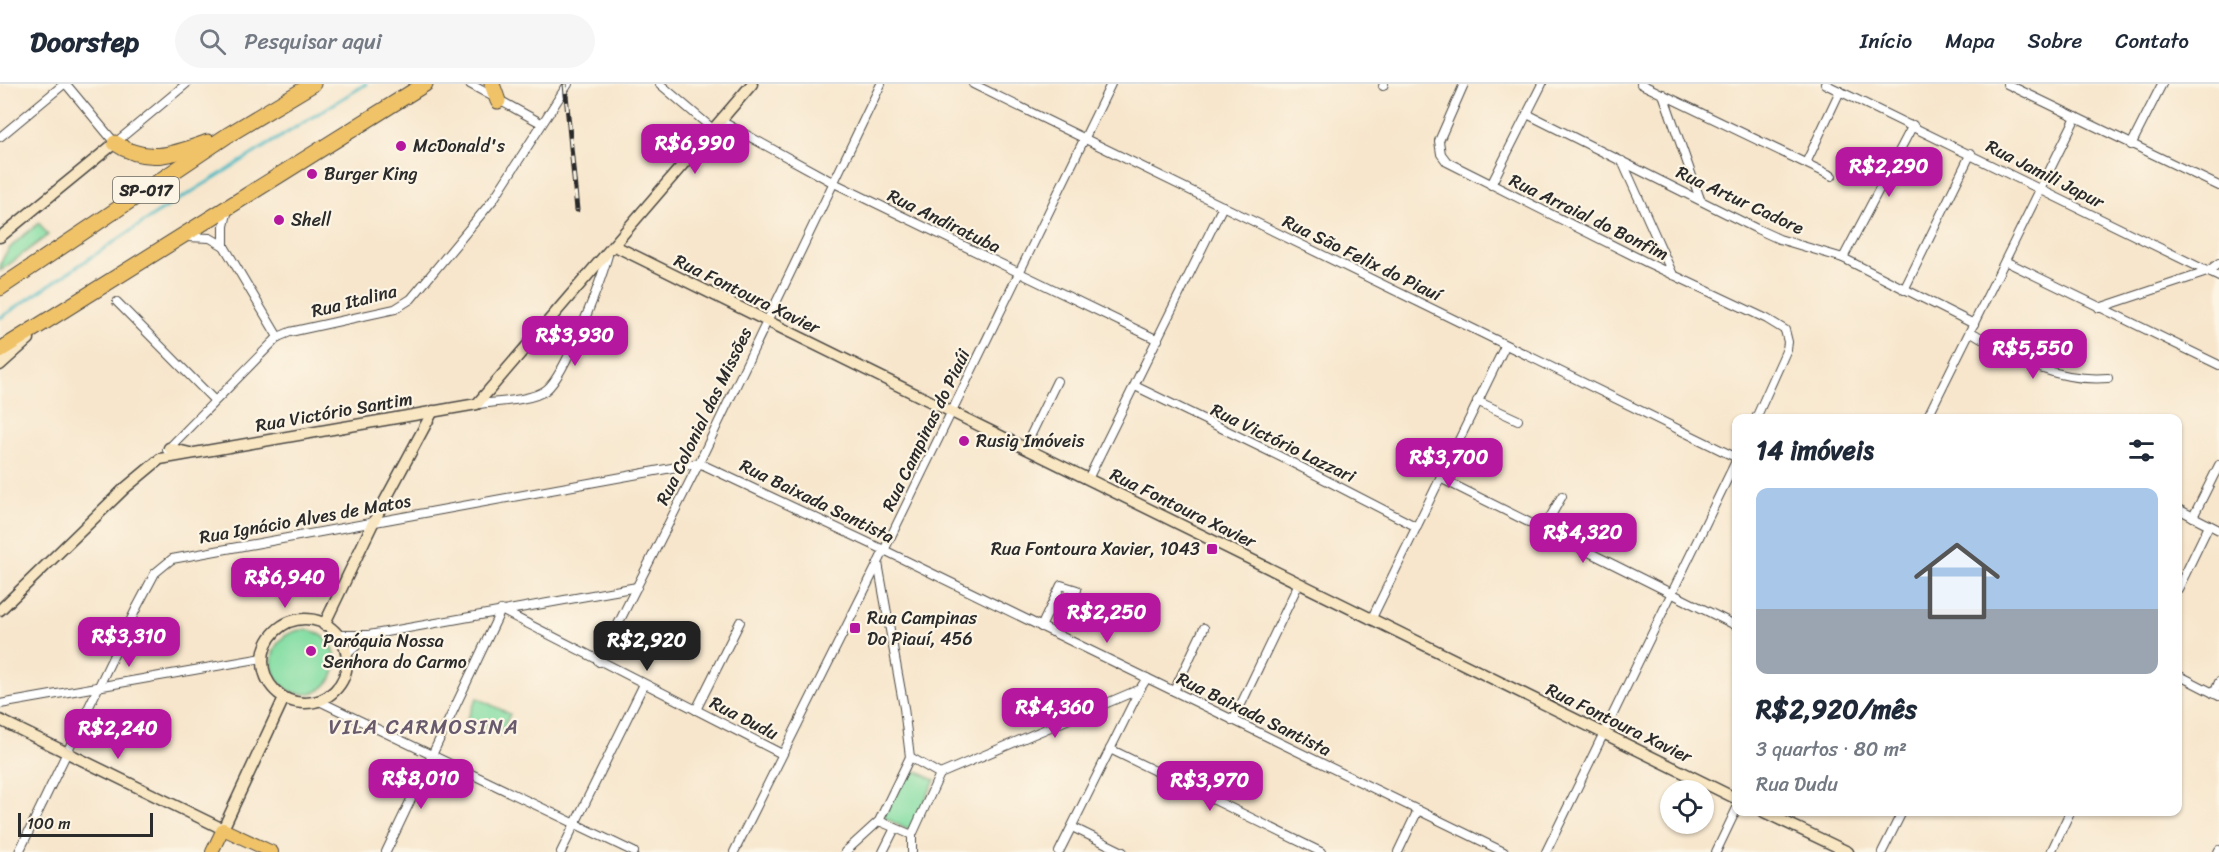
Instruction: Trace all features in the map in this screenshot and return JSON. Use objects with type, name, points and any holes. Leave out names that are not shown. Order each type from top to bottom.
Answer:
[{"type":"highway","name":"SP-017","points":[[0,288],[228,135],[313,84]]},
{"type":"highway","points":[[0,350],[425,84]]},
{"type":"highway","points":[[492,84],[498,101]]},
{"type":"highway","points":[[115,142],[138,155],[163,157],[228,135]]},
{"type":"main road","name":"Rua Victório Santim","points":[[160,459],[477,404],[753,84]]},
{"type":"main road","points":[[0,237],[115,142]]},
{"type":"main road","name":"Rua Fontoura Xavier","points":[[611,251],[952,411],[1371,620],[1732,796]]},
{"type":"main road","points":[[0,365],[46,320]]},
{"type":"main road","points":[[324,624],[374,521],[433,411]]},
{"type":"main road","name":"Rua Victório Santim","points":[[169,448],[196,454]]},
{"type":"main road","points":[[0,610],[124,489],[160,459]]},
{"type":"main road","points":[[307,619],[324,624],[337,635],[346,655],[346,669],[341,683],[331,694],[319,701],[296,703],[284,698],[268,681],[263,658],[269,640],[282,626],[307,619]]},
{"type":"main road","points":[[212,852],[284,698]]},
{"type":"main road","points":[[0,720],[272,852]]},
{"type":"main road","points":[[1772,816],[1848,852]]},
{"type":"street","points":[[0,137],[65,84],[115,142],[186,84]]},
{"type":"street","points":[[470,84],[541,123]]},
{"type":"street","name":"Rua Italina","points":[[160,459],[214,400],[278,337],[290,332],[404,306],[448,257],[494,200],[568,84]]},
{"type":"street","name":"Rua Andiratuba","points":[[660,84],[717,126],[1158,340]]},
{"type":"street","name":"Rua Colonial das Missões","points":[[599,662],[699,463],[881,84]]},
{"type":"street","name":"Rua São Felix do Piauí","points":[[973,84],[1085,137],[1504,346],[1732,456]]},
{"type":"street","name":"Rua Campinas do Piaúi","points":[[734,852],[878,564],[1111,84]]},
{"type":"street","name":"Rua Arraial do Bonfim","points":[[1464,84],[1442,131],[1438,147],[1447,162],[1785,330],[1788,342],[1758,414]]},
{"type":"street","points":[[1491,185],[1542,84]]},
{"type":"street","points":[[1641,84],[1832,176]]},
{"type":"street","name":"Rua Jamili Japur","points":[[1825,84],[1971,153],[2219,277]]},
{"type":"street","points":[[2007,84],[2219,186]]},
{"type":"street","points":[[2131,145],[2162,84]]},
{"type":"street","points":[[1806,163],[1840,91]]},
{"type":"street","points":[[1663,94],[1700,199]]},
{"type":"street","name":"Rua Artur Cadore","points":[[1527,114],[1779,239],[1843,258],[1973,328],[2042,370],[2059,376],[2108,378]]},
{"type":"street","points":[[1929,414],[2076,117]]},
{"type":"street","points":[[1843,258],[1913,125]]},
{"type":"street","points":[[1904,290],[1971,153]]},
{"type":"street","points":[[1622,161],[1672,275]]},
{"type":"street","points":[[1088,479],[1223,206]]},
{"type":"street","points":[[229,207],[224,226],[224,246],[278,337]]},
{"type":"street","points":[[179,237],[204,237],[224,246]]},
{"type":"street","name":"Rua Victório Santim","points":[[477,404],[535,395],[547,390],[559,372],[585,318],[611,251]]},
{"type":"street","points":[[2006,261],[2219,365]]},
{"type":"street","points":[[2099,308],[2206,272],[2219,264]]},
{"type":"street","points":[[117,302],[214,400]]},
{"type":"street","points":[[1371,620],[1504,346]]},
{"type":"street","points":[[1025,447],[1057,381]]},
{"type":"street","name":"Rua Victório Lazzari","points":[[1135,386],[1417,527]]},
{"type":"street","points":[[1477,401],[1518,420]]},
{"type":"street","name":"Rua Ignácio Alves de Matos","points":[[19,852],[155,573],[164,564],[180,557],[699,463]]},
{"type":"street","name":"Rua Baixada Santista","points":[[699,463],[884,550],[1504,852]]},
{"type":"street","points":[[2193,517],[2219,465]]},
{"type":"street","points":[[1546,852],[1732,469]]},
{"type":"street","points":[[1440,478],[1732,625]]},
{"type":"street","points":[[1543,530],[1562,496]]},
{"type":"street","points":[[2182,511],[2219,530]]},
{"type":"street","points":[[2182,581],[2209,525]]},
{"type":"street","points":[[845,852],[879,821],[910,757],[904,708],[878,564]]},
{"type":"street","points":[[1233,721],[1299,583]]},
{"type":"street","points":[[1041,627],[1061,585],[1077,590]]},
{"type":"street","points":[[337,635],[369,635],[637,587]]},
{"type":"street","points":[[386,852],[434,756],[501,610]]},
{"type":"street","name":"Rua Dudu","points":[[501,610],[599,662],[782,753]]},
{"type":"street","points":[[696,710],[740,622]]},
{"type":"street","points":[[1174,691],[1204,628]]},
{"type":"street","points":[[346,655],[369,635]]},
{"type":"street","points":[[0,704],[263,658]]},
{"type":"street","points":[[2182,677],[2216,695],[2219,682]]},
{"type":"street","points":[[1059,852],[1140,689],[1148,678]]},
{"type":"street","points":[[561,852],[644,684]]},
{"type":"street","points":[[912,852],[912,836],[940,774],[1140,689]]},
{"type":"street","points":[[319,701],[634,852]]},
{"type":"street","points":[[1110,749],[1321,852]]},
{"type":"street","points":[[910,757],[940,774]]},
{"type":"street","points":[[1398,852],[1418,810]]},
{"type":"street","points":[[1716,852],[1733,816]]},
{"type":"street","points":[[1882,852],[1900,816]]},
{"type":"street","points":[[2051,852],[2068,816]]},
{"type":"street","points":[[879,821],[912,836]]},
{"type":"street","points":[[1072,827],[1123,852]]},
{"type":"street","points":[[883,852],[895,828]]},
{"type":"green space","points":[[39,223],[48,235],[0,271],[1,263],[8,250]]},
{"type":"green space","points":[[298,630],[310,630],[327,639],[334,650],[336,662],[334,674],[327,685],[310,694],[298,694],[286,689],[277,680],[272,668],[272,656],[277,644],[286,635]]},
{"type":"green space","points":[[477,698],[510,714],[500,735],[467,719]]},
{"type":"green space","points":[[908,767],[935,780],[910,831],[883,817]]},
{"type":"waterway","points":[[0,318],[156,214],[366,84]]},
{"type":"railway","points":[[565,84],[577,210]]},
{"type":"place","name":"McDonald's","points":[[401,146]]},
{"type":"place","name":"Burger King","points":[[312,174]]},
{"type":"place","name":"Shell","points":[[279,220]]},
{"type":"place","name":"Rusig Imóveis","points":[[964,441]]},
{"type":"place","name":"Rua Fontoura Xavier, 1043","points":[[1212,549]]},
{"type":"place","name":"Rua Campinas Do Piauí, 456","points":[[855,628]]},
{"type":"place","name":"Paróquia Nossa Senhora do Carmo","points":[[311,651]]},
{"type":"district","name":"VILA CARMOSINA","points":[[424,727]]}]
